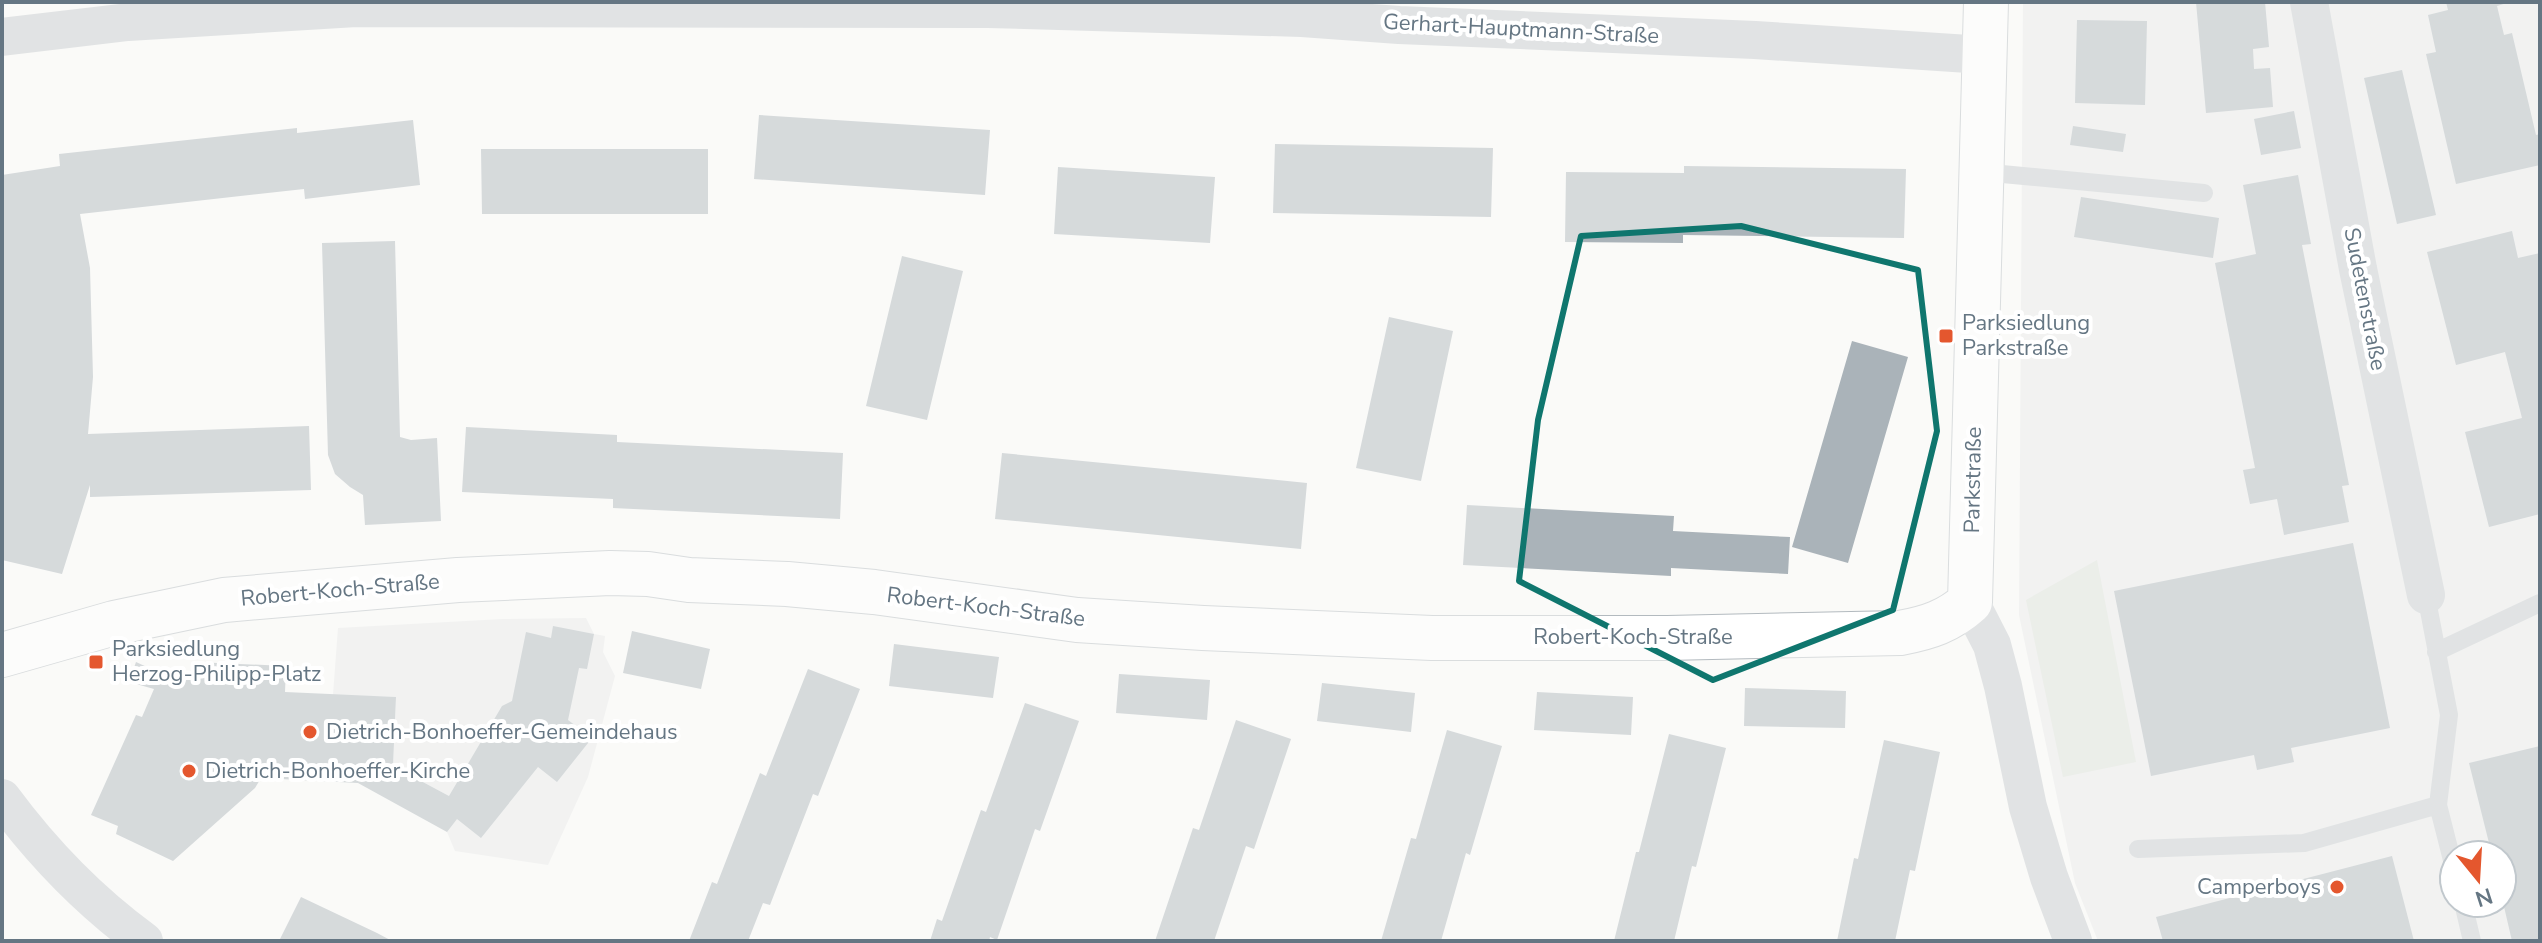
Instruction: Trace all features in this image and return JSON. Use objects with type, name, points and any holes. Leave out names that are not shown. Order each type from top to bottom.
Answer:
[{"type":"street","name":"Parkstraße","points":[[1986,2],[1970,602],[1992,645],[2028,807],[2073,941]]},
{"type":"street","name":"Sudetenstraße","points":[[2309,2],[2358,269],[2426,595]]},
{"type":"street","name":"Gerhart-Hauptmann-Straße","points":[[2,37],[128,22],[356,8],[988,9],[1302,18],[1755,40],[1984,55]]},
{"type":"street","name":"Robert-Koch-Straße","points":[[2,655],[114,623],[224,600],[458,580],[572,574],[648,574],[689,580],[787,584],[874,592],[1077,620],[1432,638],[1667,638],[1900,633],[1943,622],[1970,602]]},
{"type":"street","points":[[2,798],[62,870],[93,901],[144,941]]},
{"type":"lane","points":[[1981,172],[2204,193]]},
{"type":"lane","points":[[2426,595],[2449,715],[2438,805],[2447,839]]},
{"type":"lane","points":[[2436,652],[2540,603]]},
{"type":"lane","points":[[2138,849],[2304,843],[2438,805]]},
{"type":"lane","points":[[2467,919],[2472,941]]},
{"type":"highlighted area","points":[[1741,226],[1918,270],[1937,431],[1893,610],[1713,680],[1519,581],[1538,420],[1581,236]]},
{"type":"shaded area","points":[[2023,2],[2540,2],[2540,941],[2098,941],[2075,883],[2019,615]]},
{"type":"shaded area","points":[[2097,560],[2136,762],[2063,777],[2026,600]]},
{"type":"shaded area","points":[[586,618],[594,634],[605,636],[603,652],[615,676],[588,777],[548,865],[455,851],[447,832],[449,796],[393,766],[396,697],[333,695],[338,628]]},
{"type":"building","points":[[2196,2],[2265,2],[2269,47],[2253,49],[2254,69],[2270,68],[2273,107],[2206,113]]},
{"type":"building","points":[[2446,2],[2510,2],[2497,6],[2504,35],[2512,33],[2536,135],[2540,134],[2540,165],[2456,184],[2426,54],[2436,52],[2428,15],[2448,10]]},
{"type":"building","points":[[2077,20],[2147,21],[2145,105],[2075,103]]},
{"type":"building","points":[[2402,70],[2436,215],[2397,224],[2364,78]]},
{"type":"building","points":[[2294,111],[2301,148],[2261,155],[2254,119]]},
{"type":"building","points":[[759,115],[990,130],[985,195],[754,179]]},
{"type":"building","points":[[413,120],[420,185],[305,199],[304,189],[80,214],[90,268],[93,377],[88,434],[309,426],[311,490],[90,497],[90,485],[62,574],[2,560],[2,175],[60,166],[59,154],[297,128],[297,133]]},
{"type":"building","points":[[2073,126],[2126,134],[2123,152],[2070,145]]},
{"type":"building","points":[[1275,144],[1493,148],[1491,217],[1273,213]]},
{"type":"building","points":[[481,149],[708,149],[708,214],[482,214]]},
{"type":"building","points":[[1684,166],[1906,169],[1904,238],[1683,235],[1683,243],[1565,242],[1566,172],[1684,173]]},
{"type":"building","points":[[1058,167],[1215,177],[1210,243],[1054,234]]},
{"type":"building","points":[[2298,175],[2311,244],[2302,245],[2349,485],[2342,486],[2349,522],[2284,535],[2277,499],[2250,504],[2243,470],[2255,468],[2215,263],[2256,254],[2243,185]]},
{"type":"building","points":[[2081,197],[2219,218],[2213,258],[2074,237]]},
{"type":"building","points":[[2512,231],[2518,258],[2540,253],[2540,514],[2489,527],[2465,432],[2522,418],[2505,352],[2456,365],[2427,252]]},
{"type":"building","points":[[395,241],[400,437],[411,440],[437,438],[441,521],[365,525],[363,495],[335,474],[328,455],[322,243]]},
{"type":"building","points":[[902,256],[963,271],[927,420],[866,406]]},
{"type":"building","points":[[1389,317],[1453,331],[1421,481],[1356,468]]},
{"type":"building","points":[[1852,341],[1908,357],[1848,563],[1792,547]]},
{"type":"building","points":[[466,427],[617,435],[617,442],[843,453],[840,519],[613,508],[613,499],[462,492]]},
{"type":"building","points":[[1002,453],[1307,483],[1301,549],[995,519]]},
{"type":"building","points":[[1467,505],[1674,516],[1673,531],[1790,537],[1788,574],[1671,568],[1671,576],[1463,565]]},
{"type":"building","points":[[2353,543],[2390,728],[2291,748],[2294,762],[2257,770],[2254,755],[2151,776],[2114,591]]},
{"type":"building","points":[[553,626],[594,634],[587,669],[579,668],[568,720],[592,738],[557,782],[538,767],[481,838],[457,819],[447,832],[358,783],[261,778],[255,788],[173,861],[116,834],[118,826],[91,815],[136,715],[142,717],[154,689],[129,682],[136,662],[184,684],[195,662],[286,666],[285,692],[396,697],[393,766],[449,796],[502,706],[512,701],[526,632],[551,638]]},
{"type":"building","points":[[632,631],[710,649],[701,689],[623,673]]},
{"type":"building","points":[[894,644],[999,657],[993,698],[889,686]]},
{"type":"building","points":[[808,669],[860,689],[818,796],[813,794],[770,905],[763,903],[748,941],[689,941],[712,882],[717,884],[760,773],[766,776]]},
{"type":"building","points":[[1119,674],[1210,680],[1207,720],[1116,713]]},
{"type":"building","points":[[1322,683],[1415,693],[1411,732],[1317,721]]},
{"type":"building","points":[[1745,688],[1846,691],[1845,728],[1744,726]]},
{"type":"building","points":[[1537,692],[1633,697],[1631,735],[1534,730]]},
{"type":"building","points":[[1025,703],[1079,721],[1040,831],[1035,829],[997,940],[990,937],[989,941],[930,941],[937,919],[942,921],[981,810],[986,812]]},
{"type":"building","points":[[1236,720],[1291,739],[1254,849],[1246,846],[1214,941],[1155,941],[1193,828],[1199,830]]},
{"type":"building","points":[[1447,730],[1502,746],[1470,855],[1466,853],[1441,941],[1381,941],[1411,838],[1416,839]]},
{"type":"building","points":[[1669,734],[1726,748],[1696,867],[1692,866],[1674,941],[1614,941],[1636,852],[1639,852]]},
{"type":"building","points":[[1884,740],[1940,752],[1915,871],[1910,870],[1895,941],[1837,941],[1854,858],[1858,859]]},
{"type":"building","points":[[2540,746],[2540,941],[2512,941],[2507,919],[2518,919],[2518,839],[2488,839],[2469,763]]},
{"type":"building","name":"Camperboys","points":[[2392,856],[2414,941],[2163,941],[2156,917]]},
{"type":"building","points":[[301,897],[377,933],[392,941],[279,941]]},
{"type":"place","name":"Parksiedlung Parkstraße","points":[[1946,336]]},
{"type":"place","name":"Parksiedlung Herzog-Philipp-Platz","points":[[96,662]]},
{"type":"place","name":"Dietrich-Bonhoeffer-Gemeindehaus","points":[[310,732]]},
{"type":"place","name":"Dietrich-Bonhoeffer-Kirche","points":[[189,771]]},
{"type":"place","name":"Camperboys","points":[[2337,887]]}]
